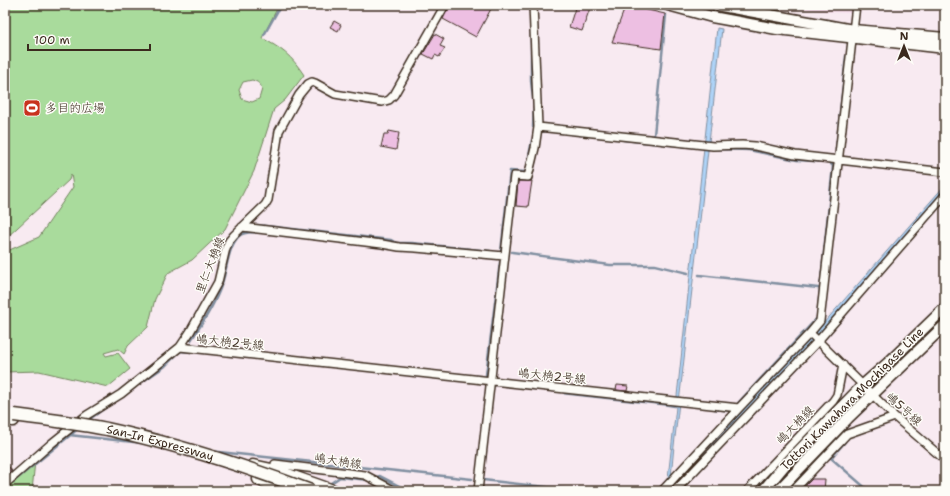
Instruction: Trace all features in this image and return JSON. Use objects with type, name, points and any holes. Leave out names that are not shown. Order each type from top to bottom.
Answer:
[{"type":"highway","name":"San-In Expressway","points":[[9,417],[107,429],[148,439],[222,461],[311,491]]},
{"type":"highway","name":"San-In Expressway","points":[[9,417],[147,444],[222,466],[295,491]]},
{"type":"highway","points":[[222,461],[276,471],[333,491]]},
{"type":"highway","points":[[259,479],[287,491]]},
{"type":"main road","points":[[668,5],[712,17],[763,26],[853,34],[945,38]]},
{"type":"main road","points":[[716,5],[853,34],[945,48]]},
{"type":"main road","name":"Tottori Kawahara Mochigase Line","points":[[778,491],[868,390],[888,363],[945,308]]},
{"type":"main road","name":"Tottori Kawahara Mochigase Line","points":[[763,491],[783,467],[868,390],[945,325]]},
{"type":"street","name":"里仁大桷線","points":[[5,484],[87,415],[121,394],[180,347],[218,282],[229,241],[265,205],[268,200],[279,131],[299,95],[308,84],[312,82],[315,83],[335,94],[382,102],[389,100],[394,95],[445,5]]},
{"type":"street","points":[[478,491],[514,176],[528,177],[538,127],[533,5]]},
{"type":"street","points":[[662,491],[820,321],[856,5]]},
{"type":"street","points":[[538,127],[713,146],[742,145],[796,155],[945,172]]},
{"type":"street","points":[[675,491],[818,341],[945,195]]},
{"type":"street","points":[[242,227],[399,247],[504,256]]},
{"type":"street","points":[[810,333],[868,390]]},
{"type":"street","name":"嶋大桷2号線","points":[[180,347],[739,408]]},
{"type":"street","name":"嶋大桷線","points":[[746,491],[833,401],[837,395],[843,365]]},
{"type":"street","name":"嶋5号線","points":[[868,390],[895,417],[945,460]]},
{"type":"street","points":[[793,491],[847,434],[895,417]]},
{"type":"street","name":"嶋大桷線","points":[[274,464],[365,475],[395,491]]},
{"type":"shaded area","points":[[776,5],[850,5],[850,13],[830,12]]},
{"type":"green space","points":[[5,5],[279,5],[262,38],[286,53],[295,62],[304,75],[285,100],[274,109],[254,171],[225,229],[192,260],[168,273],[155,299],[148,327],[128,346],[124,354],[118,349],[104,353],[106,356],[118,353],[130,369],[108,387],[39,371],[5,372],[5,252],[39,237],[73,187],[71,174],[69,180],[5,239]],"holes":[[[252,80],[260,84],[262,89],[259,99],[252,102],[242,99],[239,90],[243,82]]]},
{"type":"green space","points":[[35,461],[32,491],[5,491],[5,487]]},
{"type":"water","points":[[717,28],[722,29],[671,477],[668,478],[676,407],[564,394],[564,392],[676,405]]},
{"type":"water","points":[[945,185],[945,190],[814,341],[674,491],[667,491],[815,333]]},
{"type":"building","points":[[450,5],[493,5],[476,37],[443,19]]},
{"type":"building","points":[[576,5],[591,5],[582,31],[569,27]]},
{"type":"building","points":[[626,5],[665,14],[661,49],[612,42]]},
{"type":"building","points":[[334,21],[341,25],[338,31],[330,27]]},
{"type":"building","points":[[435,34],[444,39],[440,46],[445,48],[439,57],[435,55],[433,59],[423,54]]},
{"type":"building","points":[[389,131],[399,133],[396,150],[381,147],[384,134],[388,134]]},
{"type":"building","points":[[518,181],[532,181],[528,207],[516,206]]},
{"type":"building","points":[[617,385],[628,386],[627,391],[616,390]]},
{"type":"building","points":[[5,462],[12,471],[5,477]]},
{"type":"building","points":[[812,479],[825,479],[824,491],[805,491],[806,485]]},
{"type":"waterway","points":[[264,35],[281,5]]},
{"type":"waterway","points":[[529,5],[530,11]]},
{"type":"waterway","points":[[654,135],[666,15]]},
{"type":"waterway","points":[[531,34],[531,81],[534,106],[533,127]]},
{"type":"waterway","points":[[836,150],[846,56]]},
{"type":"waterway","points":[[531,180],[539,144],[540,132],[545,131]]},
{"type":"waterway","points":[[501,252],[510,171],[526,172],[532,140]]},
{"type":"waterway","points":[[623,140],[712,149]]},
{"type":"waterway","points":[[717,149],[749,150],[797,160],[829,162],[833,166],[817,318],[738,403]]},
{"type":"waterway","points":[[257,225],[391,240],[396,243],[412,243],[490,251]]},
{"type":"waterway","points":[[191,340],[216,298],[224,278],[230,252],[235,240],[243,233],[260,232]]},
{"type":"waterway","points":[[512,252],[610,265],[655,265],[688,273]]},
{"type":"waterway","points":[[486,375],[500,262]]},
{"type":"waterway","points":[[699,275],[818,288]]},
{"type":"waterway","points":[[136,386],[164,367],[180,351],[191,352]]},
{"type":"waterway","points":[[87,421],[109,405]]},
{"type":"waterway","points":[[714,409],[732,411]]},
{"type":"waterway","points":[[13,482],[79,428]]},
{"type":"waterway","points":[[69,435],[143,443]]},
{"type":"waterway","points":[[845,442],[831,458],[869,491]]},
{"type":"waterway","points":[[210,451],[472,479]]},
{"type":"waterway","points":[[373,478],[380,476],[409,491]]},
{"type":"waterway","points":[[331,487],[331,483],[340,477],[369,480]]},
{"type":"waterway","points":[[483,480],[582,491]]},
{"type":"place","name":"多目的広場","points":[[32,108]]}]
